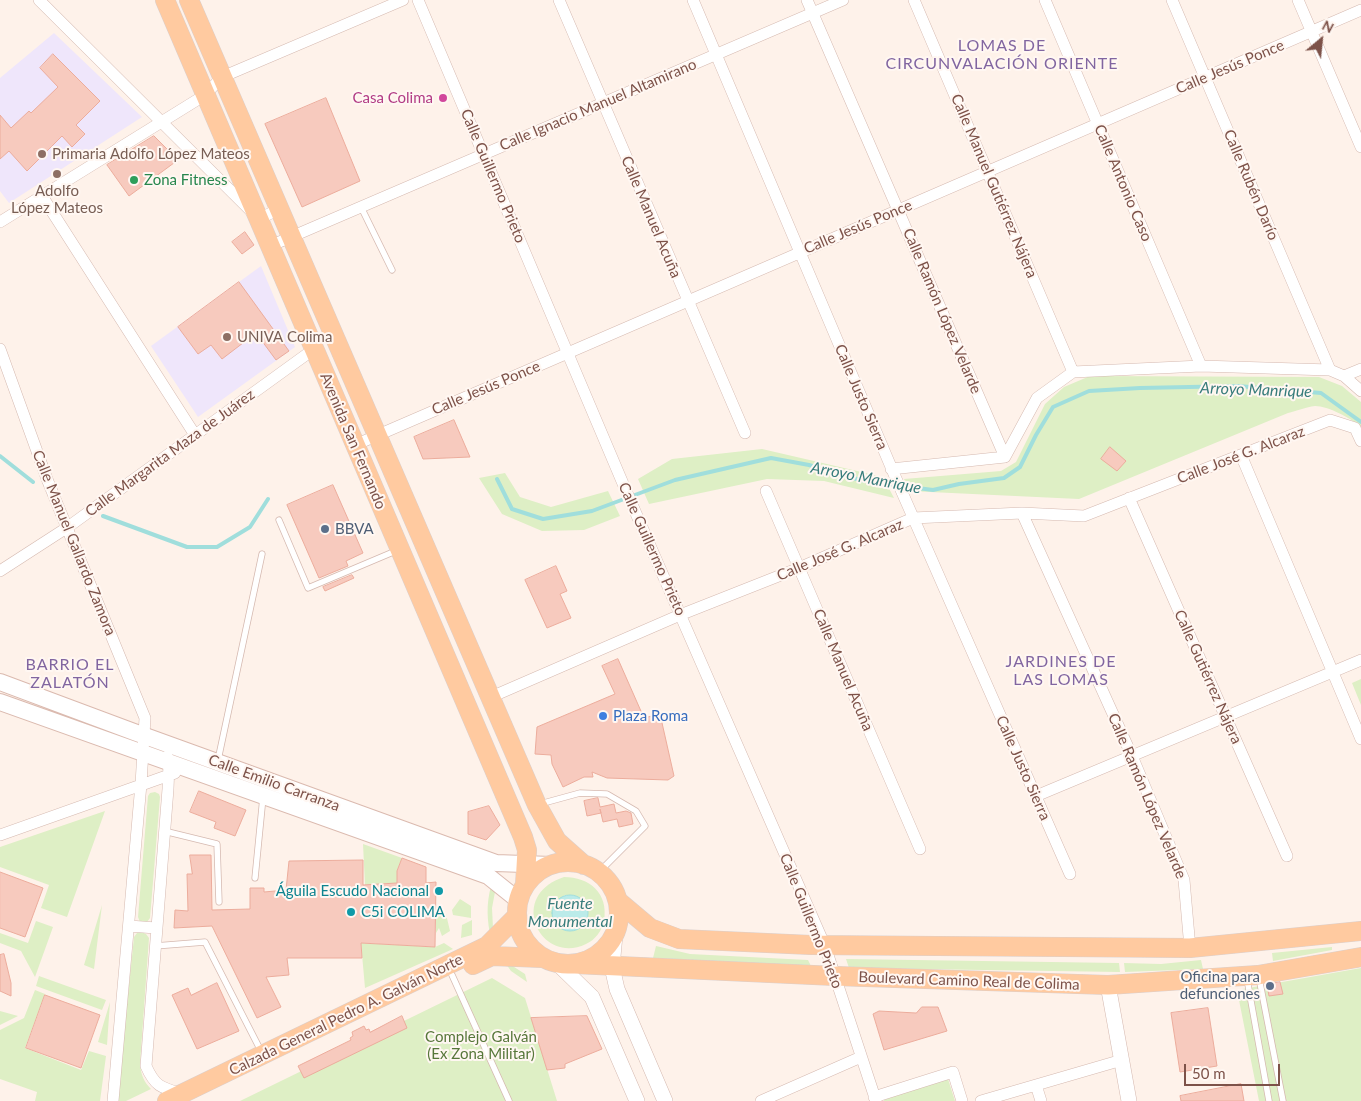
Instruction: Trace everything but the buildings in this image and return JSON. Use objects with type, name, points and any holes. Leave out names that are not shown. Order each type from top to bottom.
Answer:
[{"type":"main road","name":"Avenida San Fernando","points":[[165,0],[523,837],[526,850],[526,865],[520,900]]},
{"type":"main road","name":"Avenida San Fernando","points":[[189,0],[537,805],[556,842],[592,869]]},
{"type":"main road","points":[[432,626],[455,614]]},
{"type":"main road","name":"Calle Emilio Carranza","points":[[0,682],[496,863],[551,865]]},
{"type":"main road","name":"Calle Emilio Carranza","points":[[0,702],[143,754],[174,769],[263,797],[488,876],[520,900]]},
{"type":"main road","points":[[568,862],[592,869],[611,885],[618,901],[619,918],[615,935],[606,949],[592,959],[558,962],[529,947],[520,933],[520,900],[536,872],[551,865],[568,862]]},
{"type":"main road","name":"Calzada General Pedro A. Galván Norte","points":[[182,1099],[263,1055],[488,946],[520,900]]},
{"type":"main road","name":"Boulevard Camino Real de Colima","points":[[618,901],[650,928],[679,939],[825,946],[1190,948],[1361,931]]},
{"type":"main road","points":[[1257,975],[1258,968],[1254,960],[1255,952],[1260,942]]},
{"type":"main road","points":[[1217,978],[1224,962],[1223,951],[1219,946]]},
{"type":"main road","name":"Calzada General Pedro A. Galván Norte","points":[[182,1099],[492,956],[558,962]]},
{"type":"main road","name":"Boulevard Camino Real de Colima","points":[[558,962],[612,967],[1108,985],[1257,975],[1361,957]]},
{"type":"street","points":[[39,0],[259,219],[279,209]]},
{"type":"street","points":[[0,222],[205,95],[222,77],[403,0]]},
{"type":"street","name":"Calle Guillermo Prieto","points":[[418,0],[624,486],[825,946],[875,1099]]},
{"type":"street","name":"Calle Manuel Acuña","points":[[559,0],[745,433]]},
{"type":"street","name":"Calle Justo Sierra","points":[[692,0],[913,518],[1070,874]]},
{"type":"street","name":"Calle Ramón López Velarde","points":[[807,0],[1004,457]]},
{"type":"street","name":"Calle Ignacio Manuel Altamirano","points":[[270,246],[843,0]]},
{"type":"street","name":"Calle Manuel Gutiérrez Nájera","points":[[914,0],[1073,372]]},
{"type":"street","name":"Calle Antonio Caso","points":[[1045,0],[1201,366]]},
{"type":"street","name":"Calle Rubén Darío","points":[[1172,0],[1330,370]]},
{"type":"street","points":[[1298,0],[1361,147]]},
{"type":"street","name":"Calle Jesús Ponce","points":[[355,445],[1361,10]]},
{"type":"street","points":[[42,196],[195,434]]},
{"type":"street","name":"Calle Margarita Maza de Juárez","points":[[0,571],[68,527],[314,348]]},
{"type":"street","name":"Calle Manuel Gallardo Zamora","points":[[1,354],[47,479],[145,718],[142,784],[113,1101]]},
{"type":"street","points":[[893,471],[1004,457],[1037,398],[1073,372],[1201,366],[1330,370],[1344,376],[1361,391]]},
{"type":"street","points":[[1344,376],[1361,369]]},
{"type":"street","name":"Calle José G. Alcaraz","points":[[491,697],[680,615],[799,568],[913,518],[1022,513],[1084,516],[1330,420],[1355,428],[1361,441]]},
{"type":"street","points":[[1241,454],[1361,739]]},
{"type":"street","name":"Calle Manuel Acuña","points":[[766,491],[920,849]]},
{"type":"street","name":"Calle Gutiérrez Nájera","points":[[1129,498],[1287,856]]},
{"type":"street","name":"Calle Ramón López Velarde","points":[[1022,513],[1132,756],[1184,880],[1190,948]]},
{"type":"street","points":[[1036,796],[1361,660]]},
{"type":"street","points":[[162,742],[174,769],[164,831],[146,1066],[152,1080],[182,1099]]},
{"type":"street","points":[[0,835],[142,784],[174,769]]},
{"type":"street","points":[[129,926],[156,928]]},
{"type":"street","points":[[615,935],[612,967],[617,989],[665,1101]]},
{"type":"street","points":[[558,962],[592,997],[638,1101]]},
{"type":"street","points":[[1108,985],[1129,1101]]},
{"type":"street","points":[[760,1101],[779,1097],[861,1057]]},
{"type":"street","points":[[981,1101],[1122,1060]]},
{"type":"street","points":[[875,1099],[953,1072],[962,1101]]},
{"type":"street","points":[[1036,1085],[1041,1101]]},
{"type":"lane","points":[[361,207],[392,270]]},
{"type":"lane","points":[[279,520],[308,588],[400,549]]},
{"type":"lane","points":[[217,762],[262,554]]},
{"type":"lane","points":[[537,805],[580,794],[608,794],[636,811],[645,826],[592,869]]},
{"type":"lane","points":[[255,878],[263,797]]},
{"type":"lane","points":[[164,831],[218,844],[219,902]]},
{"type":"lane","points":[[155,946],[205,942],[263,1055]]},
{"type":"lane","points":[[452,975],[509,1101]]},
{"type":"lane","points":[[1257,975],[1283,1101]]},
{"type":"lane","points":[[1257,975],[1269,1101]]},
{"type":"lane","points":[[1266,1085],[1279,1082]]},
{"type":"shaded area","name":"Primaria Adolfo López Mateos","points":[[54,33],[142,117],[9,203],[0,191],[0,78]]},
{"type":"shaded area","name":"UNIVA Colima","points":[[261,266],[295,347],[198,417],[151,346]]},
{"type":"green space","points":[[1090,376],[1319,377],[1342,386],[1361,402],[1361,427],[1333,410],[1315,406],[1305,408],[1288,413],[1079,499],[909,491],[904,479],[1001,471],[1016,462],[1045,404],[1064,387]]},
{"type":"green space","points":[[762,449],[883,477],[894,498],[824,481],[767,479],[649,504],[638,479],[672,459]]},
{"type":"green space","points":[[505,473],[520,497],[551,507],[608,491],[620,516],[584,530],[542,531],[502,514],[479,478]]},
{"type":"green space","points":[[1361,679],[1361,705],[1352,683]]},
{"type":"green space","points":[[155,792],[160,797],[150,918],[147,922],[140,922],[138,917],[148,796],[150,793]]},
{"type":"green space","points":[[105,811],[67,917],[41,908],[49,885],[0,867],[0,847]]},
{"type":"green space","points":[[363,844],[402,858],[397,871],[397,883],[365,885]]},
{"type":"green space","points":[[564,877],[582,880],[595,889],[600,895],[605,911],[602,928],[598,935],[586,944],[570,948],[555,945],[544,937],[536,926],[534,912],[537,899],[546,886]],"holes":[[[565,895],[582,900],[588,911],[588,916],[559,927],[553,918],[556,901]]]},
{"type":"green space","points":[[491,886],[495,892],[492,908],[493,928],[491,939],[488,900]]},
{"type":"green space","points":[[460,899],[471,906],[471,918],[453,915],[452,910]]},
{"type":"green space","points":[[102,905],[94,969],[84,965]]},
{"type":"green space","points":[[440,913],[446,914],[450,931],[442,936],[439,928],[436,933],[436,919]]},
{"type":"green space","points":[[472,920],[472,935],[461,938],[462,925]]},
{"type":"green space","points":[[36,921],[53,927],[35,977],[21,951],[0,943],[0,933],[28,943]]},
{"type":"green space","points":[[141,932],[149,938],[140,1064],[143,1078],[151,1089],[126,1101],[117,1101],[134,937],[137,933]]},
{"type":"green space","points":[[361,943],[435,947],[444,943],[453,949],[365,988]]},
{"type":"green space","points":[[656,946],[690,954],[808,960],[811,966],[653,958]]},
{"type":"green space","points":[[1332,947],[1332,950],[1273,961],[1272,953]]},
{"type":"green space","points":[[846,959],[1119,963],[1120,972],[849,968]]},
{"type":"green space","points":[[1201,960],[1203,969],[1125,972],[1124,963],[1161,964]]},
{"type":"green space","points":[[506,964],[525,974],[527,982],[511,971]]},
{"type":"green space","points":[[1361,968],[1361,1101],[1259,1101],[1237,990]]},
{"type":"green space","points":[[39,976],[106,1000],[102,1010],[36,986]]},
{"type":"green space","name":"Complejo Galván (Ex Zona Militar)","points":[[492,978],[525,998],[557,1101],[240,1101]]},
{"type":"green space","points":[[35,990],[45,994],[25,1048],[81,1070],[89,1051],[106,1056],[100,1101],[35,1101],[37,1092],[0,1079],[0,1030],[24,1018]]},
{"type":"green space","points":[[110,1002],[107,1045],[98,1042]]},
{"type":"green space","points":[[0,1011],[18,1016],[0,1025]]},
{"type":"green space","points":[[948,1079],[955,1101],[884,1101],[884,1099]]},
{"type":"water","name":"Fuente Monumental","points":[[570,895],[583,900],[588,913],[583,926],[570,931],[557,926],[552,913],[557,900]]},
{"type":"waterway","name":"Arroyo Manrique","points":[[902,486],[933,490],[959,484],[1004,478],[1020,467],[1053,407],[1089,391],[1238,386],[1321,393],[1361,422]]},
{"type":"waterway","name":"Arroyo Manrique","points":[[0,456],[33,482]]},
{"type":"waterway","name":"Arroyo Manrique","points":[[497,479],[512,509],[543,519],[592,511],[675,480],[771,458],[809,465],[860,480],[895,485]]},
{"type":"waterway","name":"Arroyo Manrique","points":[[103,516],[187,547],[217,547],[250,527],[268,499]]},
{"type":"place","name":"Casa Colima","points":[[443,98]]},
{"type":"place","name":"Primaria Adolfo López Mateos","points":[[42,154]]},
{"type":"place","name":"Adolfo López Mateos","points":[[57,174]]},
{"type":"place","name":"Zona Fitness","points":[[134,180]]},
{"type":"place","name":"UNIVA Colima","points":[[227,337]]},
{"type":"place","name":"BBVA","points":[[325,529]]},
{"type":"place","name":"Plaza Roma","points":[[603,716]]},
{"type":"place","name":"Águila Escudo Nacional","points":[[439,891]]},
{"type":"place","name":"C5i COLIMA","points":[[351,912]]},
{"type":"place","name":"Oficina para defunciones","points":[[1270,986]]},
{"type":"district","name":"LOMAS DE CIRCUNVALACIÓN ORIENTE","points":[[1002,55]]},
{"type":"district","name":"JARDINES DE LAS LOMAS","points":[[1061,671]]},
{"type":"district","name":"BARRIO EL ZALATÓN","points":[[70,674]]}]
